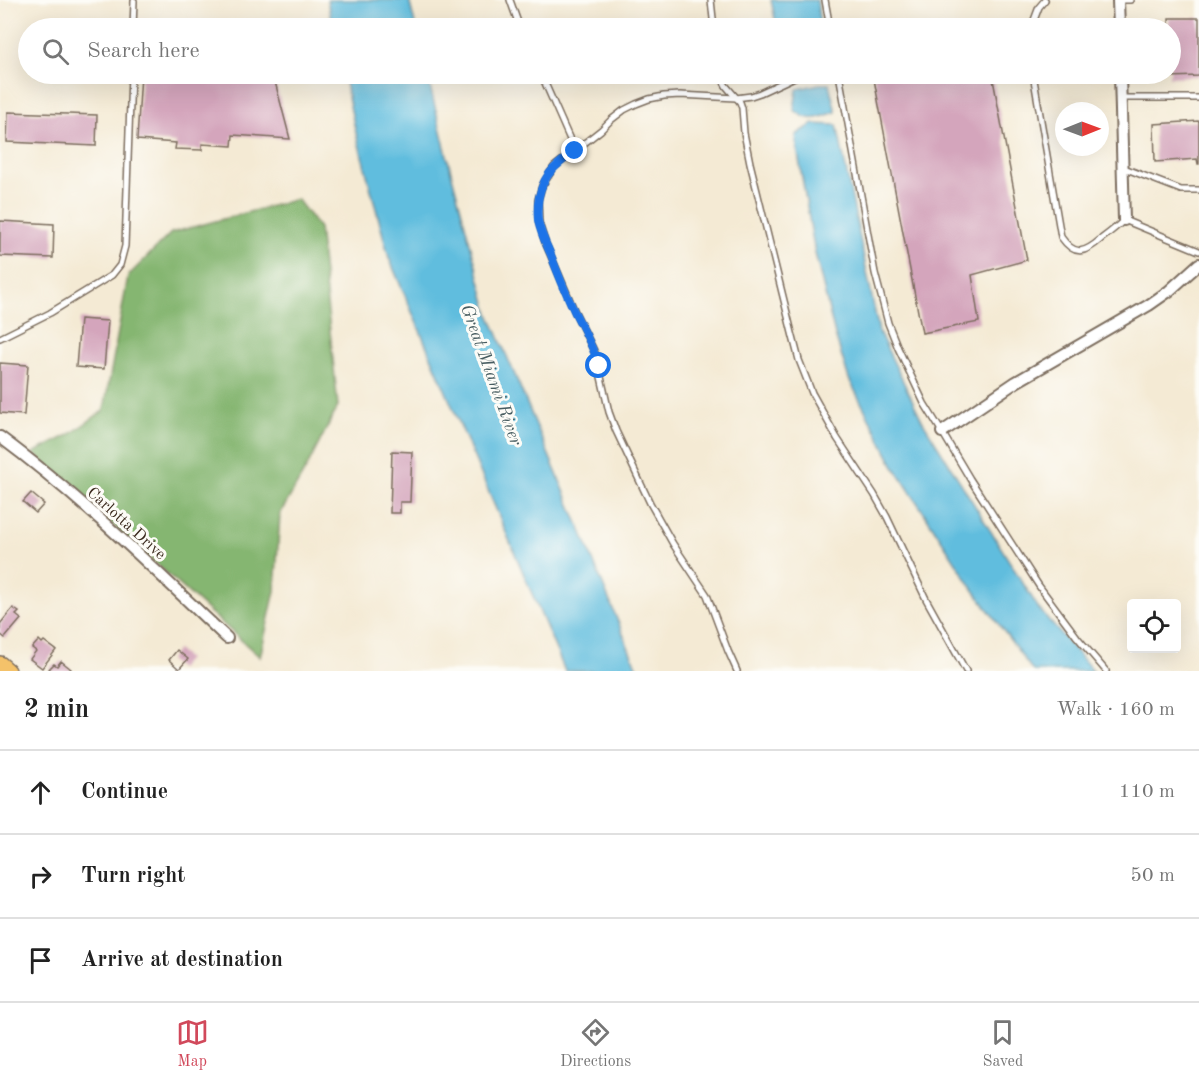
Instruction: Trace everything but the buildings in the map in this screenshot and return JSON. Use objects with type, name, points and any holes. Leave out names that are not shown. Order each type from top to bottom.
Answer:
[{"type":"main road","points":[[0,664],[9,671]]},
{"type":"street","points":[[1118,0],[1119,18]]},
{"type":"street","points":[[1120,84],[1124,220]]},
{"type":"street","points":[[942,432],[1016,382],[1149,305],[1169,291],[1199,264]]},
{"type":"street","name":"Carlotta Drive","points":[[0,437],[84,506],[169,582],[227,638]]},
{"type":"lane","points":[[510,0],[516,18]]},
{"type":"lane","points":[[711,0],[713,18]]},
{"type":"lane","points":[[825,0],[828,18]]},
{"type":"lane","points":[[1035,18],[1045,0]]},
{"type":"lane","points":[[1118,0],[1130,0]]},
{"type":"lane","points":[[133,18],[134,1]]},
{"type":"lane","points":[[0,338],[50,313],[112,274],[120,265],[125,246],[131,84]]},
{"type":"lane","points":[[545,84],[575,151]]},
{"type":"lane","points":[[725,84],[742,108],[750,163],[792,333],[812,393],[837,438],[874,494],[947,640],[966,671]]},
{"type":"lane","points":[[737,671],[707,595],[673,544],[616,431],[609,412],[596,355],[559,276],[539,223],[538,200],[542,186],[554,167],[624,110],[649,99],[664,96],[736,98],[760,93],[779,84]]},
{"type":"lane","points":[[841,84],[875,273],[882,302],[898,348],[924,404],[970,479],[1039,586],[1106,671]]},
{"type":"lane","points":[[1035,84],[1061,237],[1068,247],[1077,251],[1089,249],[1124,220],[1199,251]]},
{"type":"lane","points":[[1120,98],[1199,98]]},
{"type":"lane","points":[[1123,168],[1181,190],[1199,190]]},
{"type":"green space","points":[[297,199],[319,228],[338,406],[280,514],[275,591],[260,657],[33,453],[69,435],[104,410],[128,276],[171,233]]},
{"type":"water","points":[[327,0],[409,0],[414,18],[331,18]]},
{"type":"water","points":[[771,0],[817,0],[819,18],[775,18]]},
{"type":"water","name":"Great Miami River","points":[[345,84],[429,84],[489,314],[638,671],[565,671],[389,258]]},
{"type":"water","points":[[829,84],[836,112],[814,119],[805,117],[794,110],[797,89]]},
{"type":"water","points":[[813,124],[837,125],[879,332],[923,422],[1039,609],[1093,671],[1033,671],[973,589],[895,468],[849,379],[835,335],[815,253],[797,148],[796,135]]},
{"type":"route","points":[[575,151],[554,167],[547,177],[538,200],[537,212],[545,242],[599,366]]}]
